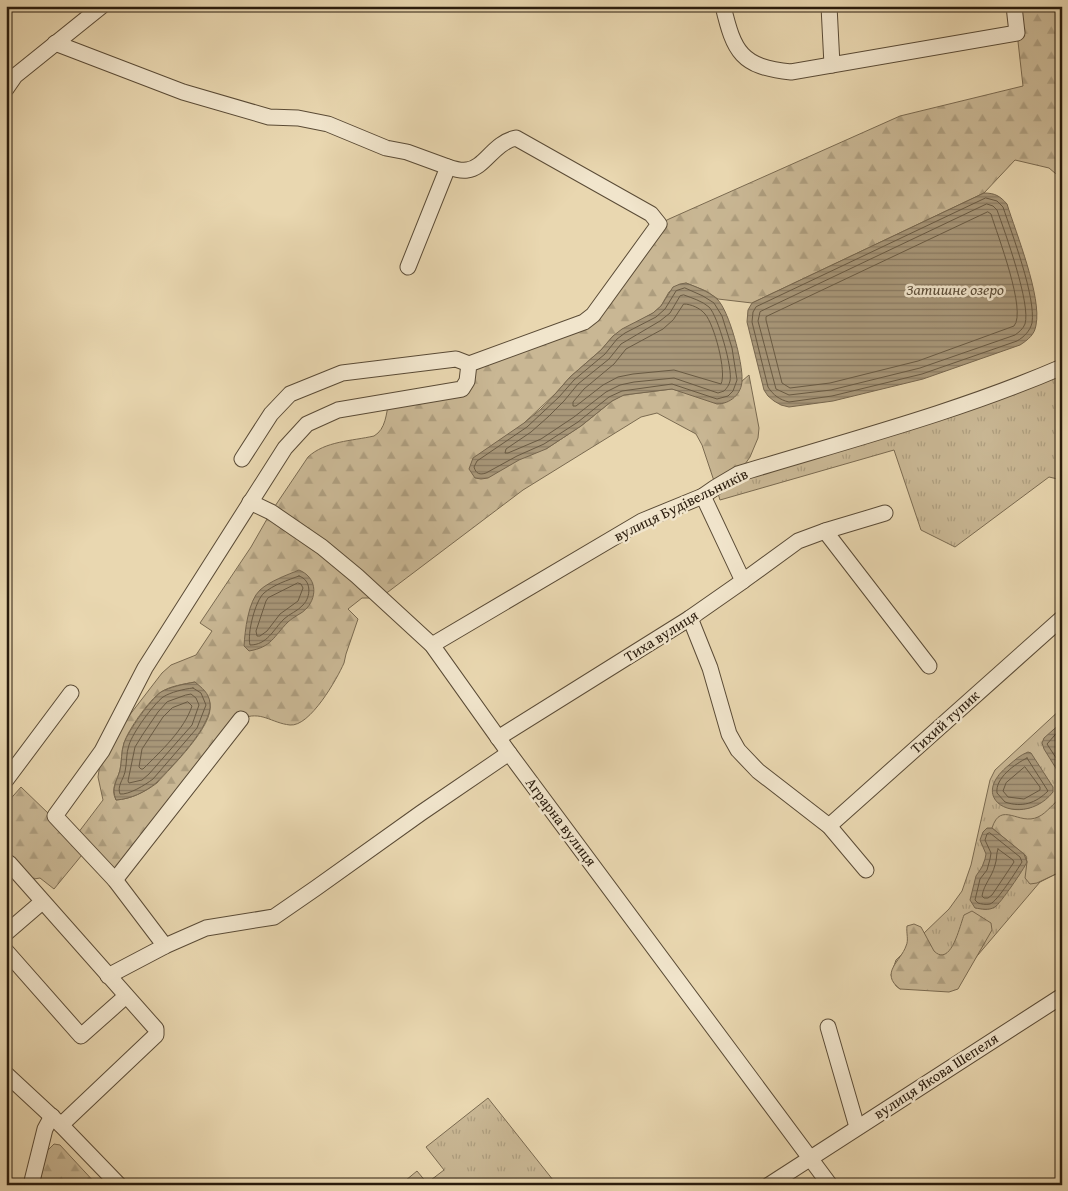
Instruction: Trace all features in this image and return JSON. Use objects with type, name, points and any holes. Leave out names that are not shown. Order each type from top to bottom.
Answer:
[{"type":"street","points":[[6,89],[15,76],[102,6]]},
{"type":"street","points":[[723,6],[736,49],[744,58],[774,71],[790,72],[1017,33],[1014,6]]},
{"type":"street","points":[[829,6],[832,65]]},
{"type":"street","points":[[55,43],[183,92],[268,116],[298,118],[328,124],[386,148],[407,152],[461,170],[472,169],[499,145],[516,138],[651,214],[660,224],[593,315],[584,322],[469,364],[456,359],[342,373],[290,394],[271,414],[242,459]]},
{"type":"street","points":[[408,267],[448,167]]},
{"type":"street","points":[[165,946],[115,880],[55,816],[102,751],[145,668],[285,448],[308,424],[338,410],[462,389],[467,382],[469,364]]},
{"type":"street","name":"вулиця Будівельників","points":[[432,645],[642,521],[703,496],[716,486],[738,474],[954,408],[1062,367]]},
{"type":"street","points":[[703,496],[743,581]]},
{"type":"street","name":"Аграрна вулиця","points":[[250,502],[271,512],[322,547],[357,576],[432,645],[509,753],[830,1185]]},
{"type":"street","name":"Тиха вулиця","points":[[498,738],[690,618],[798,542],[825,531],[885,513]]},
{"type":"street","points":[[825,531],[929,666]]},
{"type":"street","points":[[690,618],[710,668],[729,734],[738,750],[758,771],[829,826],[866,870]]},
{"type":"street","name":"Тихий тупик","points":[[829,826],[1062,618]]},
{"type":"street","points":[[6,780],[71,693]]},
{"type":"street","points":[[115,880],[241,719]]},
{"type":"street","points":[[108,976],[165,946],[206,928],[274,917],[509,753]]},
{"type":"street","points":[[6,863],[9,863],[156,1029],[156,1035],[45,1129],[31,1185]]},
{"type":"street","points":[[6,933],[42,902]]},
{"type":"street","points":[[6,951],[81,1036],[126,996]]},
{"type":"street","name":"вулиця Якова Шепеля","points":[[769,1185],[1061,998]]},
{"type":"street","points":[[828,1027],[857,1127]]},
{"type":"street","points":[[6,1074],[57,1120],[119,1185]]},
{"type":"green space","points":[[1014,6],[1062,6],[1062,179],[1049,168],[1015,160],[984,193],[752,303],[718,299],[706,291],[686,283],[669,292],[661,306],[653,313],[613,336],[601,350],[570,377],[524,423],[546,449],[623,395],[672,389],[684,392],[737,393],[742,381],[749,375],[759,428],[758,438],[750,457],[738,474],[716,487],[702,445],[696,434],[657,413],[641,417],[523,490],[380,598],[362,598],[348,609],[358,619],[344,663],[322,701],[298,724],[283,724],[260,716],[241,719],[115,880],[86,850],[54,889],[40,878],[34,879],[17,862],[6,859],[6,804],[21,787],[77,841],[75,837],[103,800],[98,777],[102,751],[162,673],[171,665],[196,655],[212,631],[200,623],[308,457],[322,448],[331,445],[374,436],[383,425],[389,401],[462,389],[469,364],[574,327],[659,224],[900,116],[1023,86]],"holes":[[[195,682],[206,695],[210,704],[209,713],[199,734],[157,783],[138,794],[116,800],[114,788],[120,770],[123,746],[126,737],[140,716],[161,692]]]},
{"type":"green space","points":[[1062,367],[1062,480],[1049,477],[955,547],[921,530],[894,450],[720,500],[716,487]]},
{"type":"green space","points":[[1062,708],[1062,871],[1040,882],[966,969],[900,989],[896,986],[891,975],[896,960],[949,909],[962,891],[971,865],[990,780],[995,770]]},
{"type":"green space","points":[[1062,797],[1062,871],[1037,883],[1030,884],[1025,878],[1026,856],[992,828],[1000,816],[1011,815],[1024,819],[1038,817]]},
{"type":"green space","points":[[972,911],[991,923],[992,930],[958,989],[949,992],[900,989],[894,983],[891,978],[891,972],[907,944],[907,926],[914,924],[921,927],[934,951],[940,955],[945,954],[954,943],[964,915]]},
{"type":"green space","points":[[488,1098],[557,1185],[400,1185],[417,1171],[427,1183],[444,1170],[426,1147]]},
{"type":"green space","points":[[54,1144],[60,1145],[97,1185],[39,1185],[47,1151]]},
{"type":"water","name":"Затишне озеро","points":[[984,193],[997,196],[1007,204],[1027,265],[1037,313],[1033,334],[1028,339],[1020,345],[923,379],[833,401],[789,407],[781,405],[768,396],[764,390],[747,322],[748,310],[752,303]]},
{"type":"water","points":[[686,283],[713,296],[722,305],[734,337],[742,372],[738,394],[722,404],[672,389],[624,395],[612,401],[581,426],[546,449],[519,460],[488,478],[475,478],[469,469],[473,458],[541,409],[570,377],[601,350],[613,336],[622,329],[653,313],[661,306],[673,287]]},
{"type":"water","points":[[299,570],[309,577],[314,587],[311,603],[305,610],[288,622],[272,641],[263,647],[249,651],[244,646],[245,632],[250,609],[256,595],[260,590],[279,578]]},
{"type":"water","points":[[195,682],[207,694],[210,703],[205,723],[190,746],[156,783],[138,794],[116,800],[114,788],[120,770],[123,746],[135,723],[161,692]]},
{"type":"water","points":[[1062,722],[1062,773],[1057,770],[1042,743],[1044,738]]},
{"type":"water","points":[[1028,752],[1031,753],[1053,787],[1053,792],[1041,803],[1027,809],[1014,809],[1003,806],[995,800],[992,790],[996,778],[1013,761]]},
{"type":"water","points":[[987,828],[992,828],[1024,854],[1027,862],[998,904],[995,907],[985,909],[975,908],[970,900],[976,876],[985,859],[986,854],[980,840]]}]
